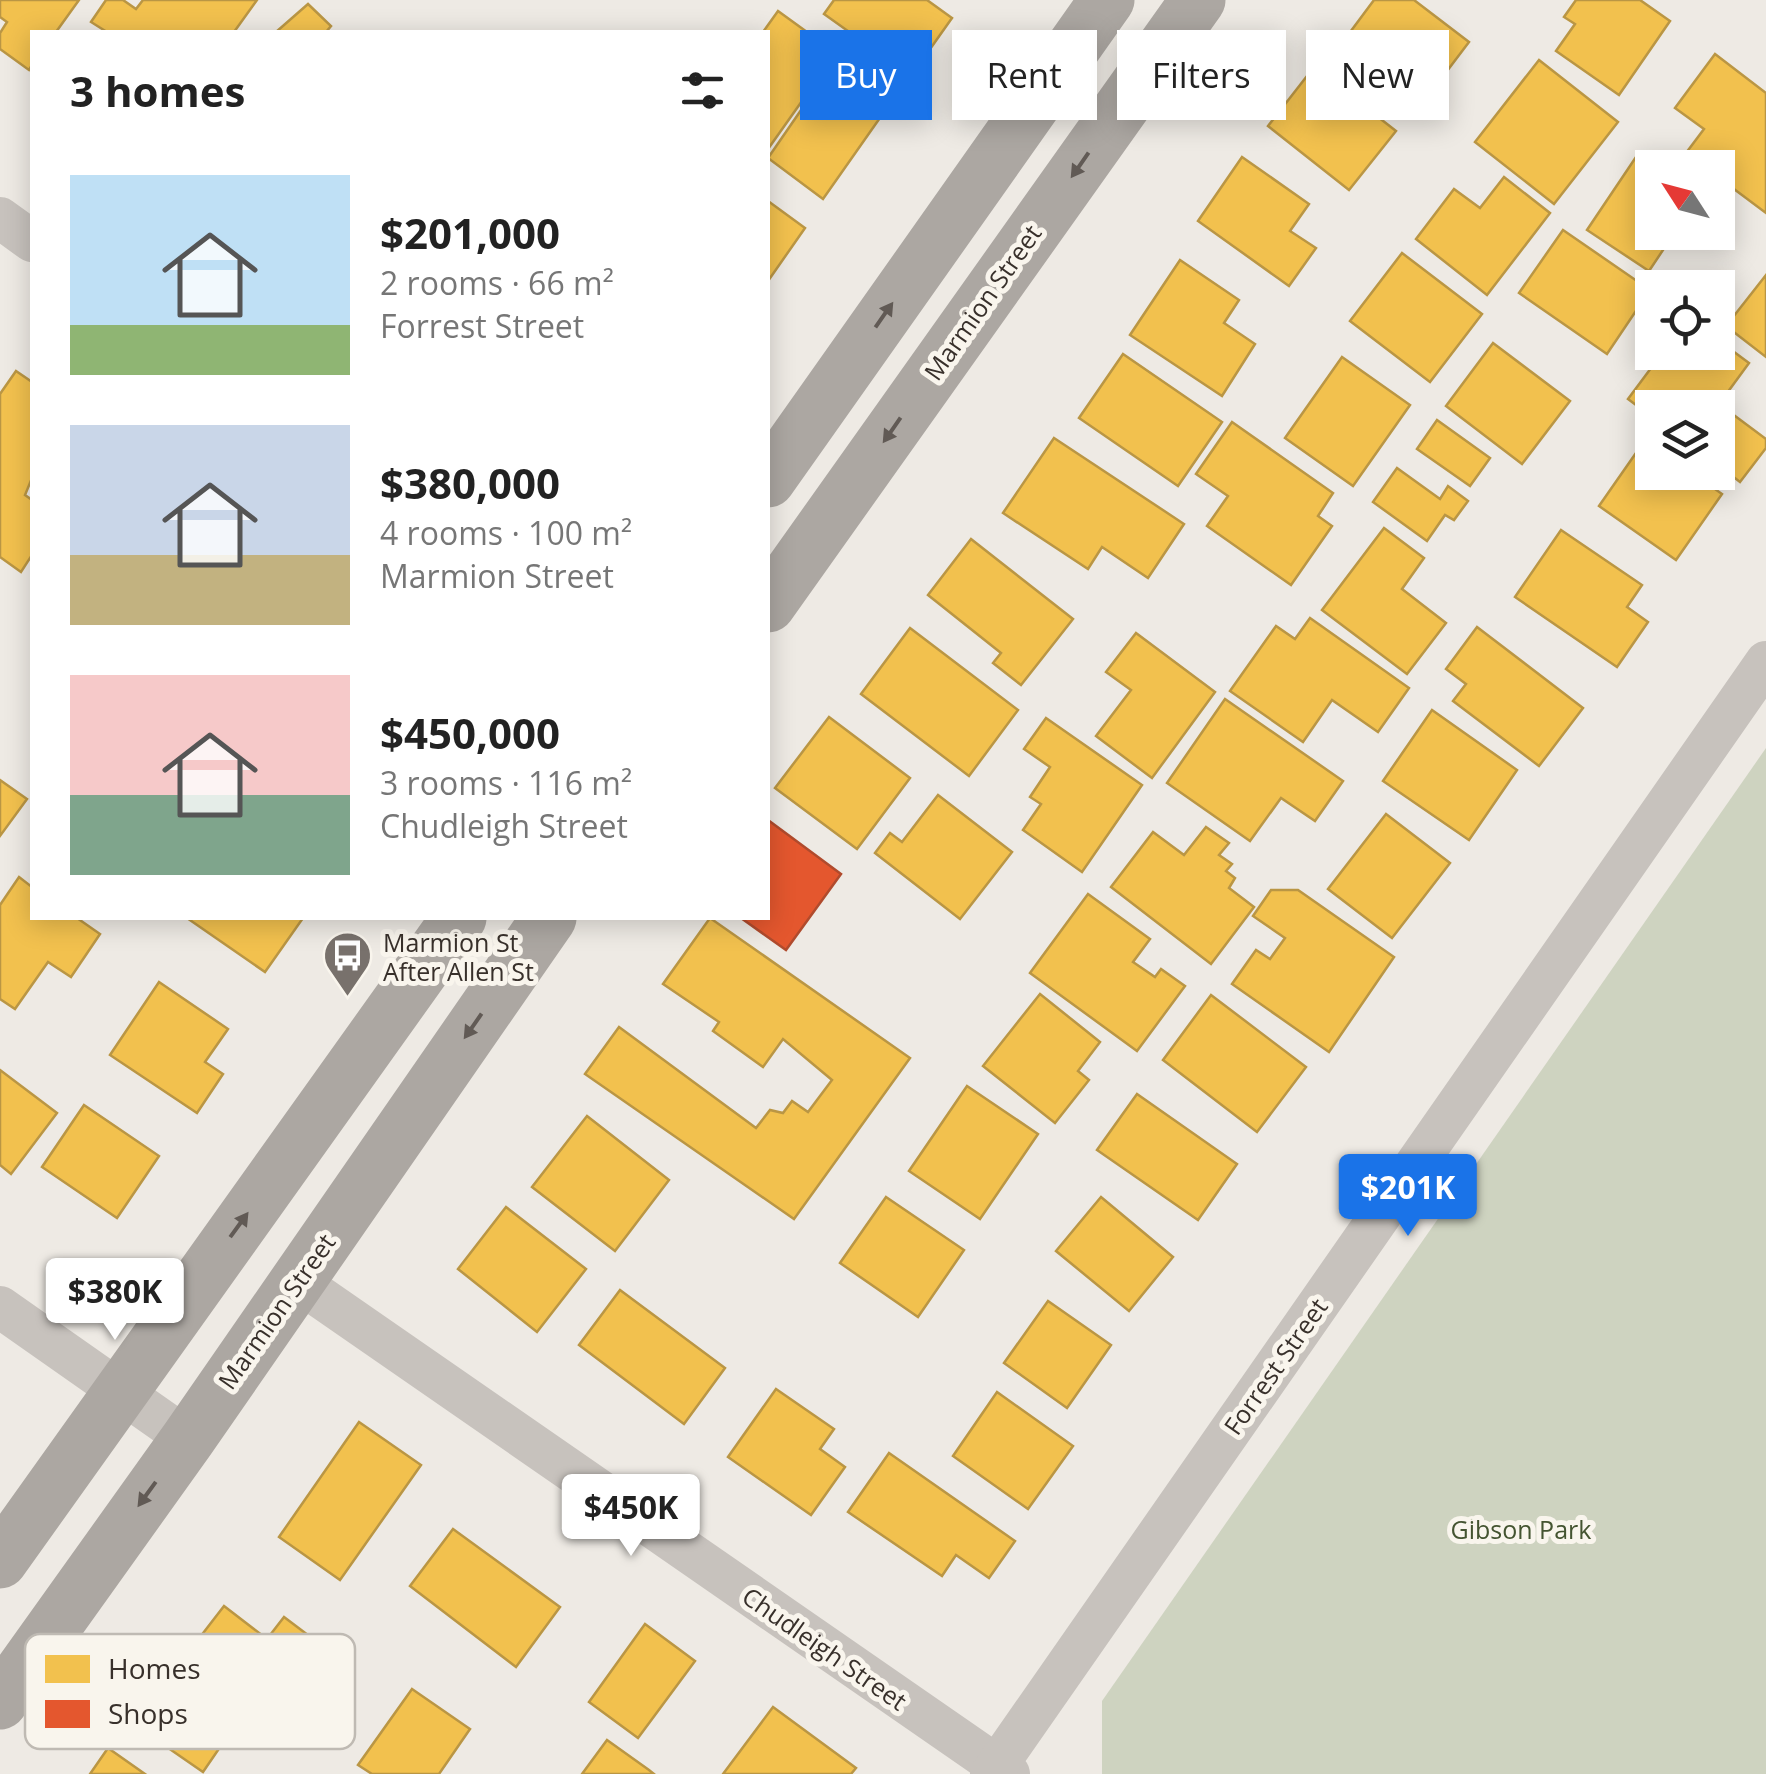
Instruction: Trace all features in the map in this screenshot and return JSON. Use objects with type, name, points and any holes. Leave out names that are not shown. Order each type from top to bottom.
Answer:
[{"type":"main road","points":[[770,477],[1107,0]]},
{"type":"main road","name":"Marmion Street","points":[[770,602],[1198,0]]},
{"type":"main road","points":[[0,1562],[458,920]]},
{"type":"main road","name":"Marmion Street","points":[[49,1634],[548,920]]},
{"type":"main road","name":"Marmion Street","points":[[0,1702],[25,1667]]},
{"type":"street","points":[[0,218],[30,240]]},
{"type":"street","name":"Forrest Street","points":[[999,1771],[1766,662]]},
{"type":"street","name":"Chudleigh Street","points":[[297,1281],[999,1771]]},
{"type":"street","points":[[0,1307],[188,1439]]},
{"type":"green space","name":"Gibson Park","points":[[1766,748],[1766,1774],[1102,1774],[1102,1701]]},
{"type":"building: Homes","points":[[0,0],[79,0],[57,30],[30,30],[29,70],[0,49],[0,33],[7,22],[0,17]]},
{"type":"building: Homes","points":[[106,0],[123,0],[136,9],[143,0],[257,0],[235,30],[104,30],[91,22]]},
{"type":"building: Homes","points":[[834,0],[927,0],[952,18],[932,46],[932,30],[846,30],[824,14]]},
{"type":"building: Homes","points":[[1374,0],[1414,0],[1469,42],[1449,68],[1449,30],[1352,30]]},
{"type":"building: Homes","points":[[1576,0],[1640,0],[1670,21],[1619,95],[1556,51],[1575,24],[1564,17]]},
{"type":"building: Homes","points":[[308,4],[331,26],[328,30],[278,30]]},
{"type":"building: Homes","points":[[778,11],[804,30],[800,30],[800,104],[770,146],[770,30],[764,30]]},
{"type":"building: Homes","points":[[1715,54],[1766,93],[1766,213],[1735,190],[1735,150],[1688,150],[1704,129],[1675,108]]},
{"type":"building: Homes","points":[[1539,60],[1618,122],[1554,204],[1475,142]]},
{"type":"building: Homes","points":[[1306,77],[1306,120],[1382,120],[1396,131],[1349,190],[1268,126],[1273,120],[1286,120],[1286,103]]},
{"type":"building: Homes","points":[[800,112],[800,120],[878,120],[823,199],[770,159]]},
{"type":"building: Homes","points":[[1242,157],[1309,204],[1290,231],[1316,248],[1289,286],[1198,221]]},
{"type":"building: Homes","points":[[1635,158],[1635,250],[1663,250],[1650,270],[1587,230]]},
{"type":"building: Homes","points":[[1504,177],[1550,213],[1487,295],[1416,239],[1454,189],[1480,208]]},
{"type":"building: Homes","points":[[770,202],[805,228],[770,278]]},
{"type":"building: Homes","points":[[1563,230],[1635,280],[1635,312],[1607,354],[1519,293]]},
{"type":"building: Homes","points":[[1402,253],[1482,314],[1430,382],[1350,321]]},
{"type":"building: Homes","points":[[1180,260],[1239,300],[1224,323],[1255,344],[1222,396],[1130,335]]},
{"type":"building: Homes","points":[[1766,275],[1766,357],[1735,333],[1735,315]]},
{"type":"building: Homes","points":[[1493,343],[1570,401],[1522,464],[1446,406]]},
{"type":"building: Homes","points":[[1735,353],[1749,363],[1729,390],[1635,390],[1635,404],[1628,399],[1650,370],[1735,370]]},
{"type":"building: Homes","points":[[1123,354],[1222,422],[1178,486],[1079,418]]},
{"type":"building: Homes","points":[[1342,357],[1410,405],[1353,486],[1285,438]]},
{"type":"building: Homes","points":[[16,371],[30,381],[30,483],[25,495],[30,499],[30,558],[21,572],[0,557],[0,394]]},
{"type":"building: Homes","points":[[1735,416],[1766,439],[1766,448],[1740,482],[1735,478]]},
{"type":"building: Homes","points":[[1437,420],[1490,458],[1470,486],[1417,449]]},
{"type":"building: Homes","points":[[1232,422],[1333,493],[1318,516],[1332,526],[1291,585],[1207,526],[1228,496],[1196,474]]},
{"type":"building: Homes","points":[[1054,438],[1184,524],[1148,578],[1102,547],[1088,569],[1003,513]]},
{"type":"building: Homes","points":[[1635,454],[1635,490],[1716,490],[1722,494],[1676,560],[1599,506]]},
{"type":"building: Homes","points":[[1397,468],[1440,499],[1448,486],[1468,501],[1454,520],[1445,515],[1427,541],[1373,502]]},
{"type":"building: Homes","points":[[1384,528],[1424,558],[1402,589],[1446,623],[1407,674],[1322,610]]},
{"type":"building: Homes","points":[[1561,530],[1642,585],[1627,607],[1648,622],[1617,667],[1515,597]]},
{"type":"building: Homes","points":[[971,539],[1073,619],[1021,685],[993,663],[1001,653],[928,595]]},
{"type":"building: Homes","points":[[1310,618],[1409,688],[1378,732],[1332,700],[1303,742],[1230,691],[1276,626],[1295,639]]},
{"type":"building: Homes","points":[[1477,627],[1583,708],[1539,766],[1453,701],[1466,684],[1446,669]]},
{"type":"building: Homes","points":[[910,628],[1018,710],[969,776],[861,694]]},
{"type":"building: Homes","points":[[1136,633],[1215,692],[1152,778],[1096,736],[1131,690],[1106,672]]},
{"type":"building: Homes","points":[[1225,699],[1343,781],[1315,821],[1281,798],[1250,841],[1167,783]]},
{"type":"building: Homes","points":[[1432,710],[1517,770],[1469,840],[1383,781]]},
{"type":"building: Homes","points":[[829,717],[910,778],[857,849],[775,788]]},
{"type":"building: Homes","points":[[1046,718],[1142,785],[1082,872],[1023,830],[1041,804],[1030,797],[1050,767],[1024,749]]},
{"type":"building: Homes","points":[[0,780],[27,799],[0,836]]},
{"type":"building: Homes","points":[[938,795],[1012,852],[960,919],[875,853],[890,833],[902,842]]},
{"type":"building: Homes","points":[[1386,814],[1450,863],[1392,938],[1328,889]]},
{"type":"building: Homes","points":[[1206,827],[1229,843],[1219,855],[1232,864],[1226,871],[1235,878],[1229,888],[1254,907],[1211,964],[1111,887],[1153,832],[1184,855]]},
{"type":"building: Homes","points":[[19,877],[30,885],[30,920],[80,920],[100,934],[71,977],[48,962],[15,1009],[0,999],[0,905]]},
{"type":"building: Homes","points":[[1271,890],[1298,890],[1394,957],[1329,1052],[1232,984],[1256,950],[1270,959],[1285,938],[1253,916]]},
{"type":"building: Homes","points":[[1088,894],[1150,939],[1133,962],[1155,977],[1161,969],[1185,986],[1137,1051],[1030,973]]},
{"type":"building: Homes","points":[[190,920],[302,920],[265,972]]},
{"type":"building: Homes","points":[[709,920],[713,920],[910,1058],[794,1219],[585,1074],[619,1027],[756,1128],[770,1110],[783,1113],[792,1101],[808,1112],[832,1080],[783,1039],[763,1067],[713,1031],[719,1022],[663,984]]},
{"type":"building: Homes","points":[[159,982],[228,1029],[205,1062],[223,1074],[197,1113],[110,1055]]},
{"type":"building: Homes","points":[[1040,994],[1100,1042],[1078,1071],[1089,1080],[1055,1123],[983,1066]]},
{"type":"building: Homes","points":[[1211,995],[1306,1067],[1257,1132],[1163,1060]]},
{"type":"building: Homes","points":[[0,1070],[57,1113],[11,1174],[0,1165]]},
{"type":"building: Homes","points":[[967,1086],[1038,1134],[980,1219],[909,1171]]},
{"type":"building: Homes","points":[[1137,1094],[1237,1164],[1198,1220],[1097,1150]]},
{"type":"building: Homes","points":[[84,1105],[159,1156],[117,1218],[42,1167]]},
{"type":"building: Homes","points":[[587,1116],[669,1180],[615,1251],[532,1187]]},
{"type":"building: Homes","points":[[886,1197],[964,1250],[918,1317],[840,1263]]},
{"type":"building: Homes","points":[[1101,1197],[1173,1257],[1129,1311],[1056,1251]]},
{"type":"building: Homes","points":[[506,1207],[586,1269],[537,1332],[458,1269]]},
{"type":"building: Homes","points":[[620,1290],[725,1368],[684,1424],[579,1345]]},
{"type":"building: Homes","points":[[1048,1301],[1111,1345],[1067,1408],[1004,1363]]},
{"type":"building: Homes","points":[[776,1389],[834,1429],[820,1449],[845,1467],[811,1515],[728,1457]]},
{"type":"building: Homes","points":[[997,1392],[1073,1446],[1028,1509],[953,1456]]},
{"type":"building: Homes","points":[[359,1422],[421,1465],[340,1580],[279,1537]]},
{"type":"building: Homes","points":[[889,1453],[1015,1541],[989,1578],[956,1555],[942,1576],[848,1512]]},
{"type":"building: Homes","points":[[453,1529],[560,1607],[516,1667],[410,1586]]},
{"type":"building: Homes","points":[[224,1606],[260,1634],[202,1634]]},
{"type":"building: Homes","points":[[284,1617],[307,1634],[271,1634]]},
{"type":"building: Homes","points":[[645,1624],[695,1661],[638,1738],[589,1702]]},
{"type":"building: Homes","points":[[412,1689],[470,1729],[439,1774],[372,1774],[358,1765]]},
{"type":"building: Homes","points":[[773,1707],[856,1768],[851,1774],[723,1774]]},
{"type":"building: Homes","points":[[607,1740],[649,1770],[654,1774],[582,1774]]},
{"type":"building: Homes","points":[[109,1749],[145,1774],[90,1774]]},
{"type":"building: Homes","points":[[170,1749],[219,1749],[203,1772]]},
{"type":"building: Shops","points":[[770,821],[841,874],[786,950],[744,920],[770,920]]},
{"type":"place","name":"Marmion St After Allen St","points":[[348,998]]}]
